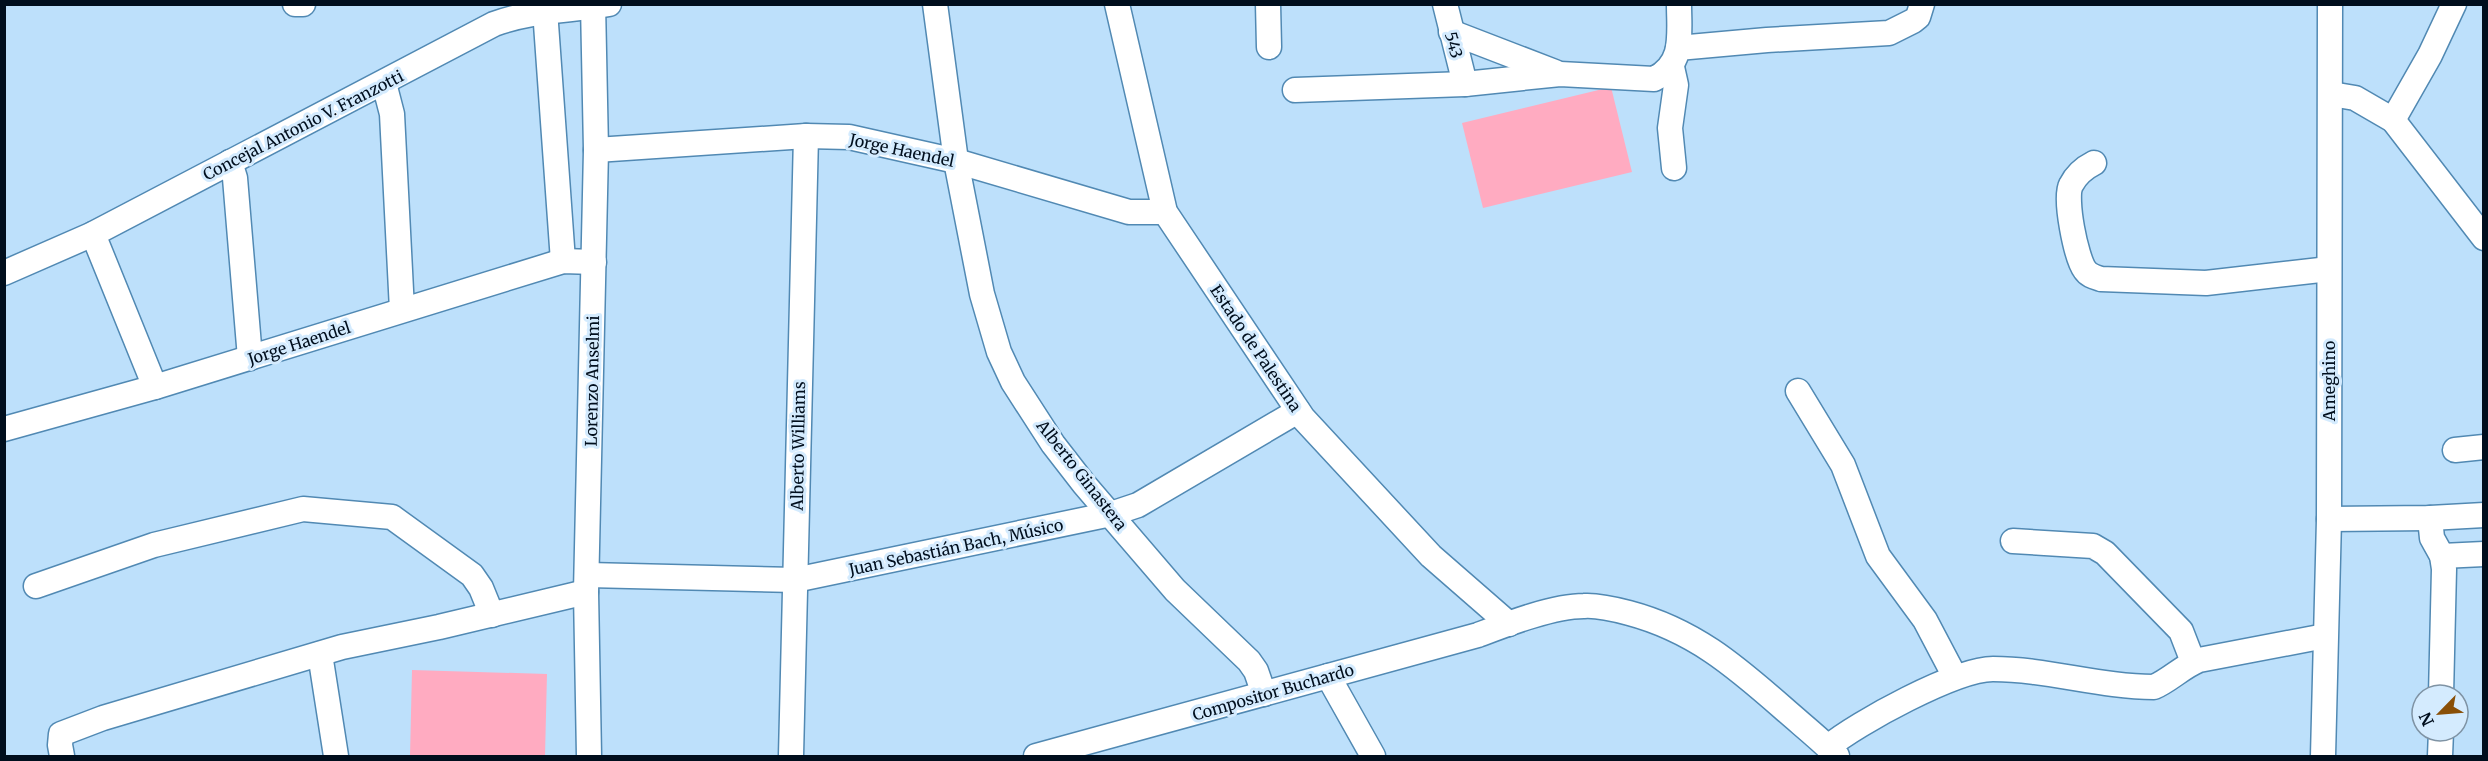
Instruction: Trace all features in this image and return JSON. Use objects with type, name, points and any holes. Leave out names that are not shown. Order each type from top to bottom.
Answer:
[{"type":"street","points":[[295,4],[303,4]]},
{"type":"street","name":"Alberto Ginastera","points":[[935,4],[956,161],[982,294],[999,352],[1013,382],[1053,444],[1174,590],[1249,661],[1256,671],[1264,694]]},
{"type":"street","points":[[1268,4],[1269,47]]},
{"type":"street","name":"543","points":[[1444,4],[1465,84]]},
{"type":"street","points":[[1674,168],[1670,128],[1676,85],[1675,57],[1679,4]]},
{"type":"street","points":[[1675,57],[1797,38],[1889,33],[1918,17],[1922,4]]},
{"type":"street","name":"Ameghino","points":[[2324,756],[2329,519],[2330,4]]},
{"type":"street","points":[[2393,120],[2430,55],[2454,4]]},
{"type":"street","name":"Concejal Antonio V. Franzotti","points":[[4,273],[93,234],[494,24],[519,15],[545,10],[598,5]]},
{"type":"street","name":"Lorenzo Anselmi","points":[[589,756],[587,584],[598,5]]},
{"type":"street","name":"Estado de Palestina","points":[[1110,6],[1165,212],[1298,411],[1431,556],[1509,624]]},
{"type":"street","points":[[545,10],[563,261]]},
{"type":"street","points":[[1451,32],[1560,74]]},
{"type":"street","points":[[1295,90],[1465,84],[1560,74],[1654,79],[1665,74],[1675,57]]},
{"type":"street","points":[[384,83],[392,114],[402,310]]},
{"type":"street","points":[[2331,94],[2355,98],[2393,120],[2484,238]]},
{"type":"street","name":"Jorge Haendel","points":[[596,150],[806,136],[849,137],[956,161],[1129,212],[1165,212]]},
{"type":"street","name":"Alberto Williams","points":[[791,756],[806,136]]},
{"type":"street","points":[[230,162],[236,178],[250,358]]},
{"type":"street","points":[[2094,163],[2084,168],[2071,184],[2067,197],[2078,252],[2083,268],[2089,275],[2101,279],[2206,283],[2329,269]]},
{"type":"street","points":[[93,234],[155,387]]},
{"type":"street","name":"Jorge Haendel","points":[[4,429],[155,387],[563,261],[594,262]]},
{"type":"street","points":[[1798,391],[1844,465],[1878,556],[1925,620],[1955,677]]},
{"type":"street","name":"Juan Sebastián Bach, Músico","points":[[62,756],[61,734],[103,718],[320,654],[492,615],[587,584],[795,580],[1111,514],[1138,505],[1298,411]]},
{"type":"street","points":[[2455,450],[2484,447]]},
{"type":"street","points":[[36,586],[154,545],[303,509],[393,517],[472,575],[481,588],[492,615]]},
{"type":"street","points":[[2329,519],[2484,515]]},
{"type":"street","points":[[2430,518],[2432,538],[2442,556],[2441,683]]},
{"type":"street","points":[[2013,541],[2093,546],[2105,553],[2181,631],[2193,662]]},
{"type":"street","points":[[2442,556],[2484,554]]},
{"type":"street","name":"Compositor Buchardo","points":[[1036,756],[1076,751],[1264,694],[1478,635],[1509,624],[1583,606],[1612,609],[1654,620],[1682,632],[1732,664],[1832,752]]},
{"type":"street","points":[[1832,752],[1847,732],[1955,677],[1976,670],[2015,670],[2154,687],[2193,662],[2325,636]]},
{"type":"street","points":[[320,654],[336,756]]},
{"type":"street","points":[[1328,676],[1373,756]]},
{"type":"shaded area","points":[[1611,87],[1632,172],[1483,208],[1462,123]]},
{"type":"shaded area","points":[[412,670],[547,674],[545,756],[410,756]]}]
